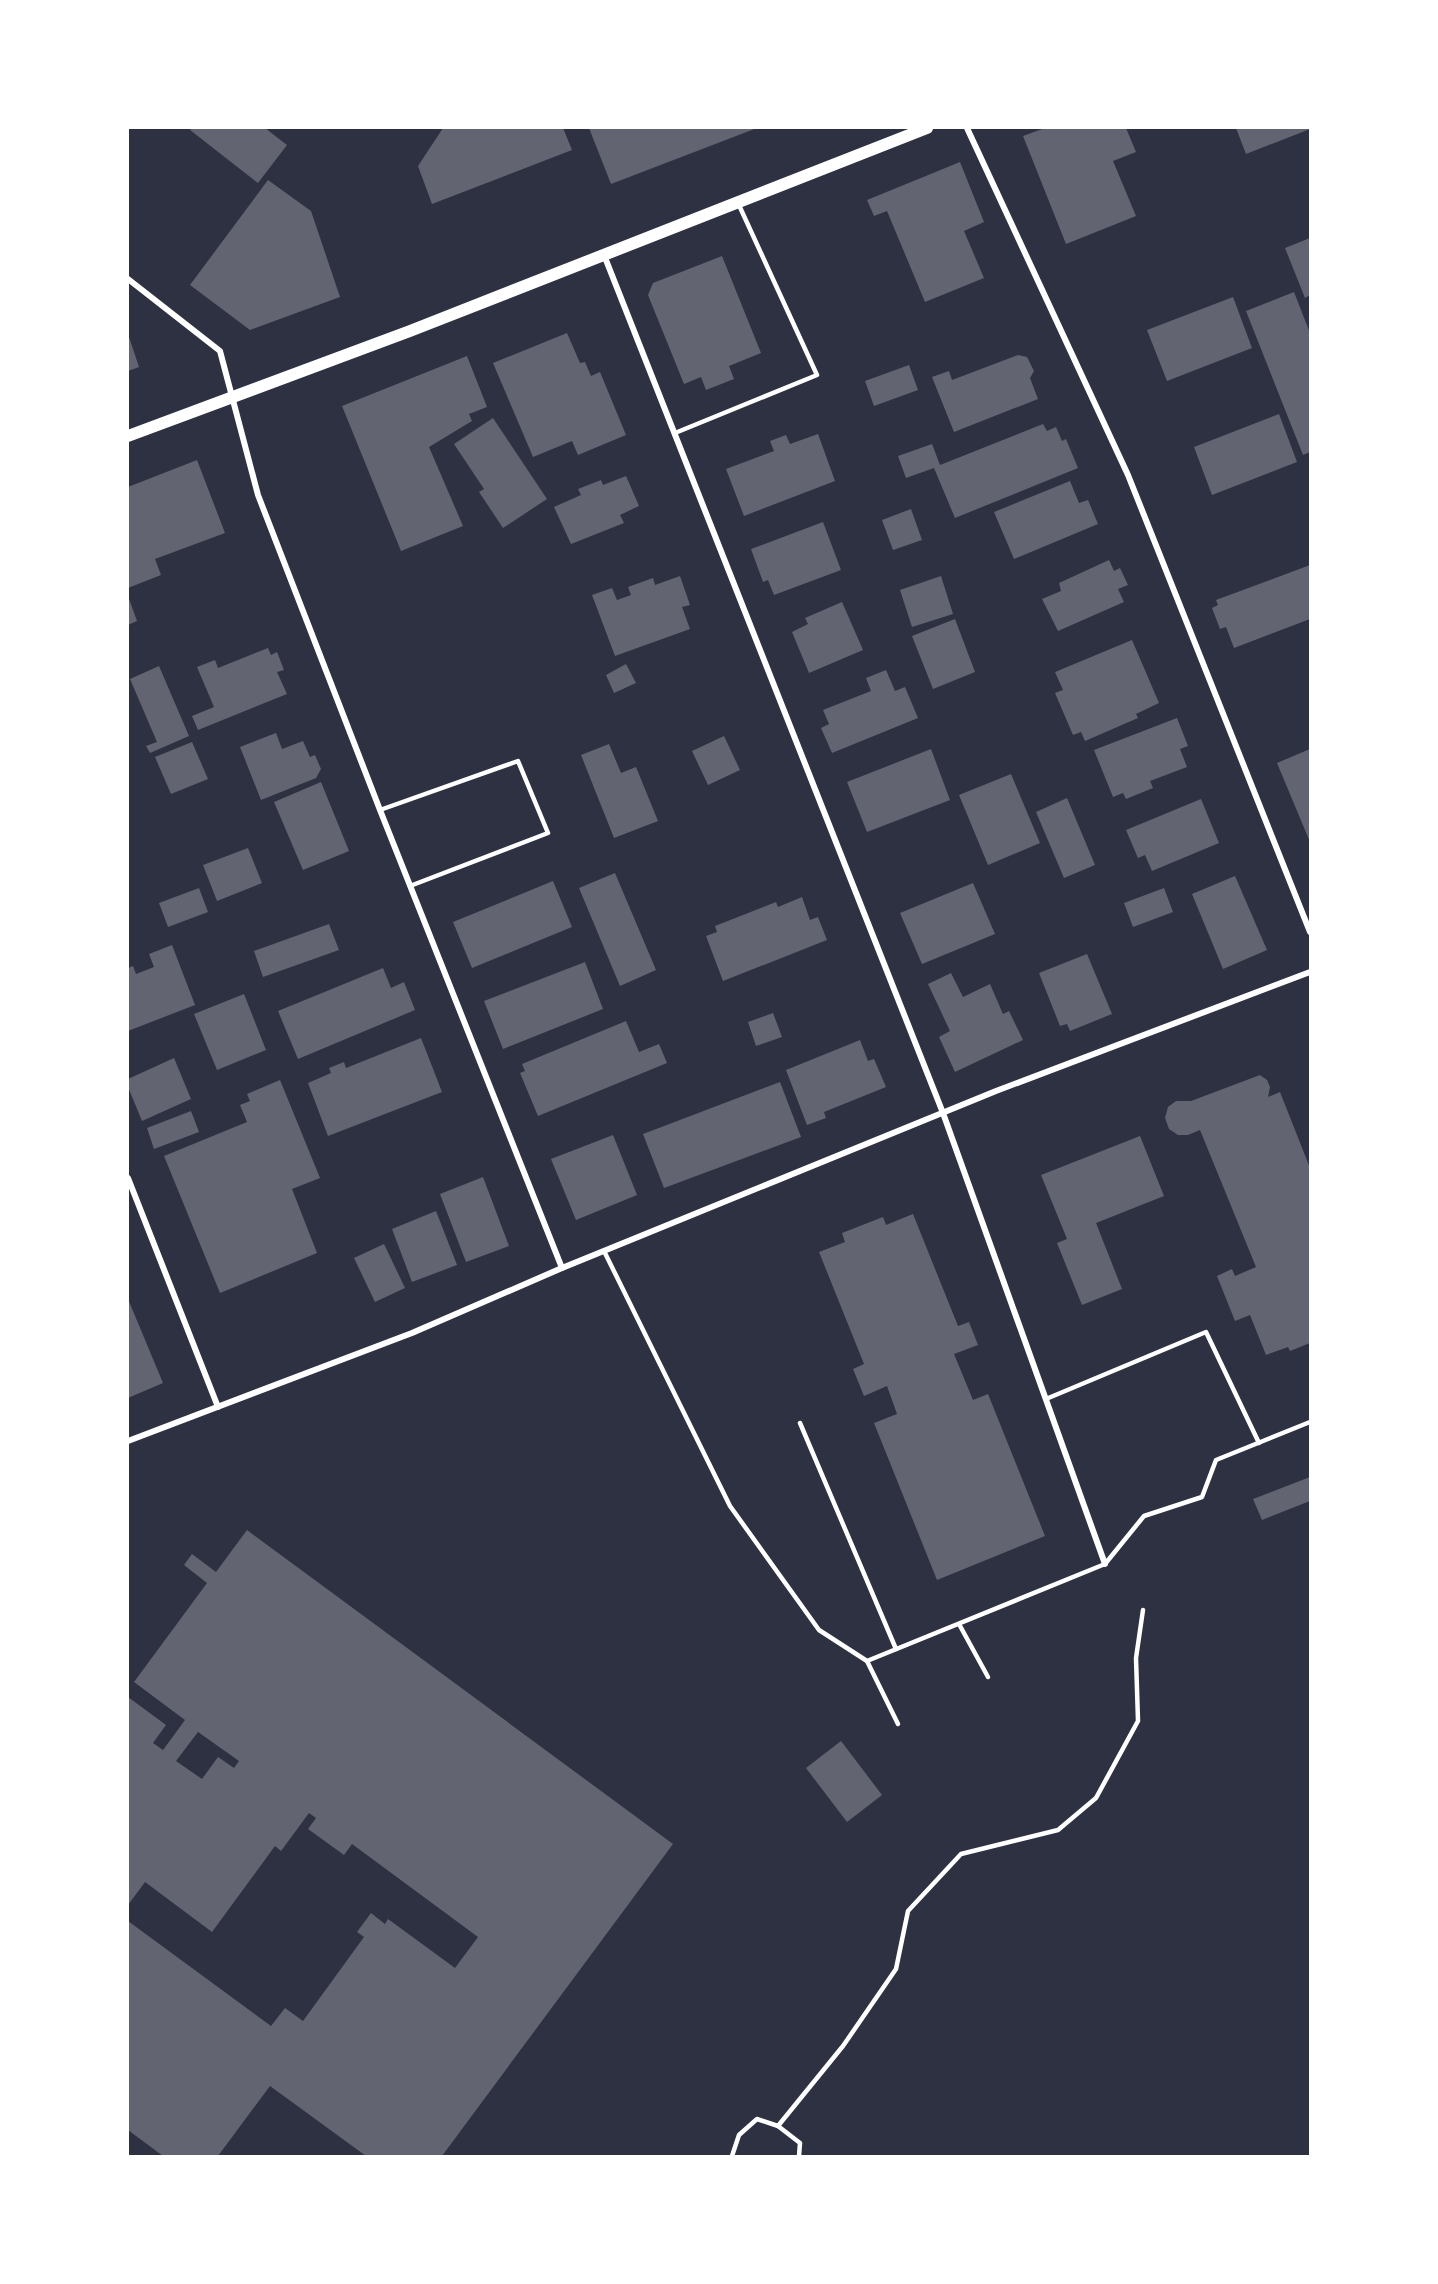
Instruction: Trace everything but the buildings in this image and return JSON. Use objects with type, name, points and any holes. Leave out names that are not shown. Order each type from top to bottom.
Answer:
[{"type":"main road","points":[[128,436],[410,331],[927,128]]},
{"type":"street","points":[[967,128],[1128,475],[1311,932]]},
{"type":"street","points":[[604,255],[943,1113],[1105,1564]]},
{"type":"street","points":[[128,279],[220,351],[258,495],[562,1268]]},
{"type":"street","points":[[128,1441],[412,1333],[562,1268],[943,1113],[1311,972]]},
{"type":"street","points":[[128,1178],[218,1407]]},
{"type":"lane","points":[[675,434],[817,375],[737,203]]},
{"type":"lane","points":[[380,810],[518,761],[548,833],[410,886]]},
{"type":"lane","points":[[604,1251],[730,1506],[819,1630],[867,1661],[898,1724]]},
{"type":"lane","points":[[1046,1399],[1206,1332],[1259,1443]]},
{"type":"lane","points":[[867,1661],[1105,1564],[1144,1516],[1202,1497],[1216,1460],[1311,1422]]},
{"type":"lane","points":[[800,1424],[896,1649]]},
{"type":"lane","points":[[778,2126],[843,2046],[896,1969],[908,1911],[960,1854],[1058,1830],[1096,1798],[1138,1720],[1136,1658],[1143,1610]]},
{"type":"lane","points":[[959,1624],[988,1677]]},
{"type":"lane","points":[[732,2157],[739,2135],[757,2119],[778,2126],[800,2143],[799,2157]]}]
